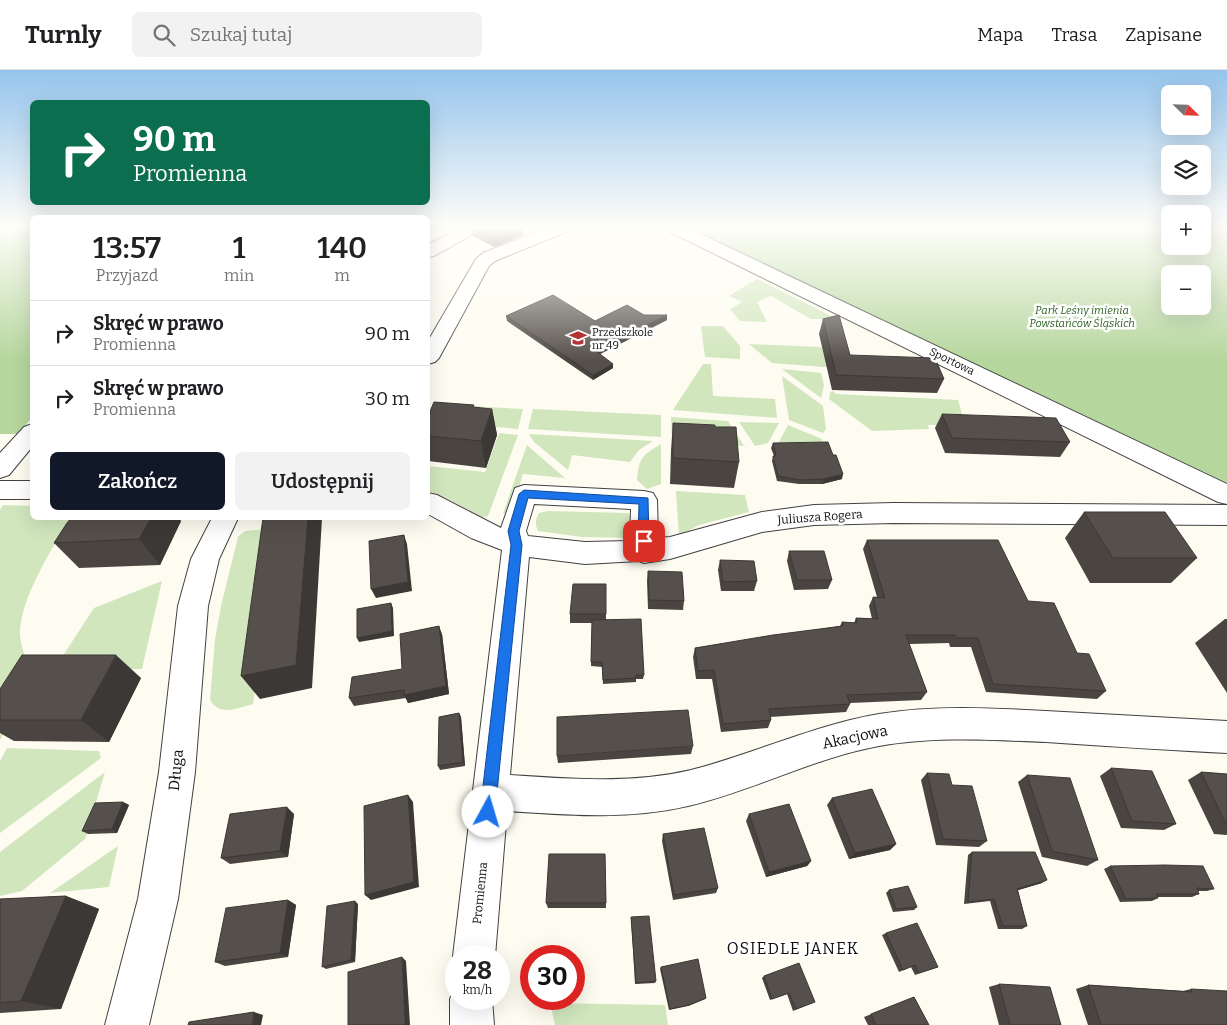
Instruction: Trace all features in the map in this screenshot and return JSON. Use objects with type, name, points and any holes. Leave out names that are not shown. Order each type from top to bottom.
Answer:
[{"type":"street","points":[[430,354],[477,273]]},
{"type":"street","name":"Sportowa","points":[[768,273],[1227,495]]},
{"type":"street","points":[[0,468],[30,434]]},
{"type":"street","points":[[0,490],[30,490]]},
{"type":"street","name":"Promienna","points":[[475,945],[516,545],[513,531],[524,494],[644,500],[644,552]]},
{"type":"street","name":"Juliusza Rogera","points":[[430,503],[481,531],[516,545],[585,553],[644,552],[670,548],[762,522],[814,515],[894,513],[1227,515]]},
{"type":"street","name":"Długa","points":[[127,1025],[147,947],[161,880],[177,772],[193,606],[205,559],[224,520]]},
{"type":"street","name":"Akacjowa","points":[[490,792],[600,798],[666,793],[718,780],[816,745],[844,738],[882,730],[935,726],[1003,724],[1227,737]]},
{"type":"street","points":[[471,1010],[472,1025]]},
{"type":"green space","points":[[0,273],[30,273],[30,420],[17,434],[0,434]]},
{"type":"green space","name":"Park Leśny imienia Powstańców Śląskich","points":[[781,273],[1161,273],[1161,315],[1211,315],[1211,273],[1227,273],[1227,483]]},
{"type":"green space","points":[[757,279],[837,319],[811,319],[771,296],[757,302],[767,322],[740,321],[730,309],[742,302],[729,296]]},
{"type":"green space","points":[[701,326],[723,326],[740,346],[740,359],[705,357]]},
{"type":"green space","points":[[749,344],[844,348],[853,366],[823,367],[772,363]]},
{"type":"green space","points":[[703,364],[711,364],[713,396],[775,399],[777,418],[673,410]]},
{"type":"green space","points":[[782,369],[821,373],[824,385],[821,398]]},
{"type":"green space","points":[[782,376],[823,406],[826,429],[823,433],[789,420]]},
{"type":"green space","points":[[833,391],[836,394],[958,400],[965,425],[928,425],[929,429],[872,431],[829,399],[830,392]]},
{"type":"green space","points":[[453,405],[523,409],[518,429],[483,426]]},
{"type":"green space","points":[[533,409],[661,415],[661,437],[528,429]]},
{"type":"green space","points":[[671,417],[728,421],[744,446],[672,440]]},
{"type":"green space","points":[[739,422],[779,423],[768,443],[755,446]]},
{"type":"green space","points":[[788,425],[822,439],[822,442],[779,442]]},
{"type":"green space","points":[[499,433],[518,435],[488,516],[481,518],[442,496],[430,492],[430,466],[485,472]]},
{"type":"green space","points":[[529,434],[653,441],[639,450],[630,462],[572,455],[568,470],[534,442]]},
{"type":"green space","points":[[661,444],[661,484],[647,489],[637,480],[640,462]]},
{"type":"green space","points":[[527,445],[565,478],[523,474],[511,514],[503,513]]},
{"type":"green space","points":[[676,491],[745,495],[749,512],[699,525],[679,536]]},
{"type":"green space","points":[[3,505],[30,506],[30,520],[69,520],[38,574],[25,605],[21,620],[20,639],[34,682],[0,740],[0,510]]},
{"type":"green space","points":[[548,511],[628,513],[632,517],[633,538],[582,537],[538,531],[536,522],[539,513]]},
{"type":"green space","points":[[277,528],[253,704],[224,710],[214,705],[210,700],[215,639],[238,537],[245,531]]},
{"type":"green space","points":[[162,581],[142,669],[53,671],[94,608]]},
{"type":"green space","points":[[7,748],[99,751],[101,758],[0,833],[0,761]]},
{"type":"green space","points":[[105,772],[85,839],[22,891],[0,896],[0,852]]},
{"type":"green space","points":[[118,846],[109,887],[50,893]]},
{"type":"green space","points":[[585,1004],[665,1005],[668,1025],[555,1025],[552,1010],[585,1010]]},
{"type":"building","points":[[553,295],[595,321],[627,305],[644,315],[667,315],[596,351],[613,364],[593,375],[506,316]]},
{"type":"building","points":[[839,315],[850,355],[935,358],[944,379],[836,375],[823,319]]},
{"type":"building","points":[[434,402],[474,405],[473,407],[492,409],[481,441],[430,436],[430,411]]},
{"type":"building","points":[[942,414],[1056,418],[1070,442],[952,438]]},
{"type":"building","points":[[673,423],[736,427],[739,462],[673,458]]},
{"type":"building","points":[[828,442],[833,455],[836,455],[843,474],[824,479],[800,480],[778,476],[773,456],[776,456],[773,443]]},
{"type":"building","points":[[1084,512],[1165,512],[1197,558],[1113,558]]},
{"type":"building","points":[[69,520],[150,520],[139,539],[54,543]]},
{"type":"building","points":[[263,520],[308,520],[296,665],[241,676]]},
{"type":"building","points":[[404,535],[408,582],[371,589],[369,541]]},
{"type":"building","points":[[867,540],[998,540],[1028,601],[1054,603],[1077,653],[1089,654],[1106,691],[993,684],[978,638],[956,638],[955,635],[906,635],[927,692],[847,695],[850,704],[769,709],[771,720],[723,724],[714,670],[698,671],[695,648],[843,626],[842,622],[857,623],[856,618],[878,619],[873,597],[885,598]]},
{"type":"building","points":[[789,551],[824,551],[832,580],[797,580]]},
{"type":"building","points":[[720,560],[754,561],[757,581],[723,582]]},
{"type":"building","points":[[648,571],[682,572],[684,601],[649,600]]},
{"type":"building","points":[[573,584],[606,584],[606,614],[570,614]]},
{"type":"building","points":[[391,603],[392,631],[357,638],[357,609]]},
{"type":"building","points":[[641,619],[644,675],[636,675],[636,678],[603,680],[602,662],[591,662],[592,620]]},
{"type":"building","points":[[439,626],[446,686],[404,695],[404,690],[349,698],[352,677],[402,669],[400,634]]},
{"type":"building","points":[[22,655],[116,655],[81,720],[0,720],[0,689]]},
{"type":"building","points":[[688,710],[693,746],[557,756],[557,717]]},
{"type":"building","points":[[459,713],[463,762],[438,766],[439,717]]},
{"type":"building","points":[[1111,768],[1152,771],[1176,824],[1132,821]]},
{"type":"building","points":[[1201,772],[1227,774],[1227,826]]},
{"type":"building","points":[[927,773],[949,774],[952,785],[972,786],[987,841],[943,839]]},
{"type":"building","points":[[1027,775],[1070,778],[1098,860],[1052,851]]},
{"type":"building","points":[[872,789],[896,844],[855,853],[832,798]]},
{"type":"building","points":[[408,795],[414,882],[365,895],[364,806]]},
{"type":"building","points":[[123,802],[112,829],[82,831],[95,803]]},
{"type":"building","points":[[789,804],[811,861],[769,872],[749,814]]},
{"type":"building","points":[[287,807],[280,851],[221,858],[230,814]]},
{"type":"building","points":[[704,828],[718,888],[674,895],[663,834]]},
{"type":"building","points":[[972,852],[1035,852],[1047,880],[1017,889],[1027,926],[1003,926],[994,899],[968,902]]},
{"type":"building","points":[[549,854],[605,854],[606,903],[546,903]]},
{"type":"building","points":[[1110,866],[1203,866],[1214,889],[1197,888],[1199,894],[1156,894],[1158,898],[1126,899]]},
{"type":"building","points":[[908,886],[917,907],[896,909],[889,890]]},
{"type":"building","points":[[66,896],[21,1001],[0,1003],[0,899]]},
{"type":"building","points":[[288,900],[280,953],[215,962],[226,908]]},
{"type":"building","points":[[355,901],[351,960],[322,967],[327,906]]},
{"type":"building","points":[[649,916],[656,981],[636,983],[631,917]]},
{"type":"building","points":[[917,923],[938,967],[919,973],[915,965],[903,970],[886,933]]},
{"type":"building","points":[[402,957],[405,1025],[348,1025],[348,972]]},
{"type":"building","points":[[698,959],[706,998],[689,1005],[670,1009],[661,967]]},
{"type":"building","points":[[799,963],[815,1002],[796,1009],[789,993],[772,999],[764,976]]},
{"type":"building","points":[[999,984],[1050,987],[1061,1025],[1010,1025]]},
{"type":"building","points":[[1088,985],[1192,992],[1191,989],[1227,991],[1227,1025],[1101,1025]]},
{"type":"building","points":[[914,997],[929,1025],[876,1025],[871,1014]]},
{"type":"building","points":[[254,1012],[252,1025],[188,1025],[189,1022]]},
{"type":"place","name":"Przedszkole nr 49","points":[[578,338]]},
{"type":"district","name":"OSIEDLE JANEK","points":[[793,948]]},
{"type":"route","points":[[488,812],[516,545],[513,531],[524,494],[644,500],[644,541]]}]
